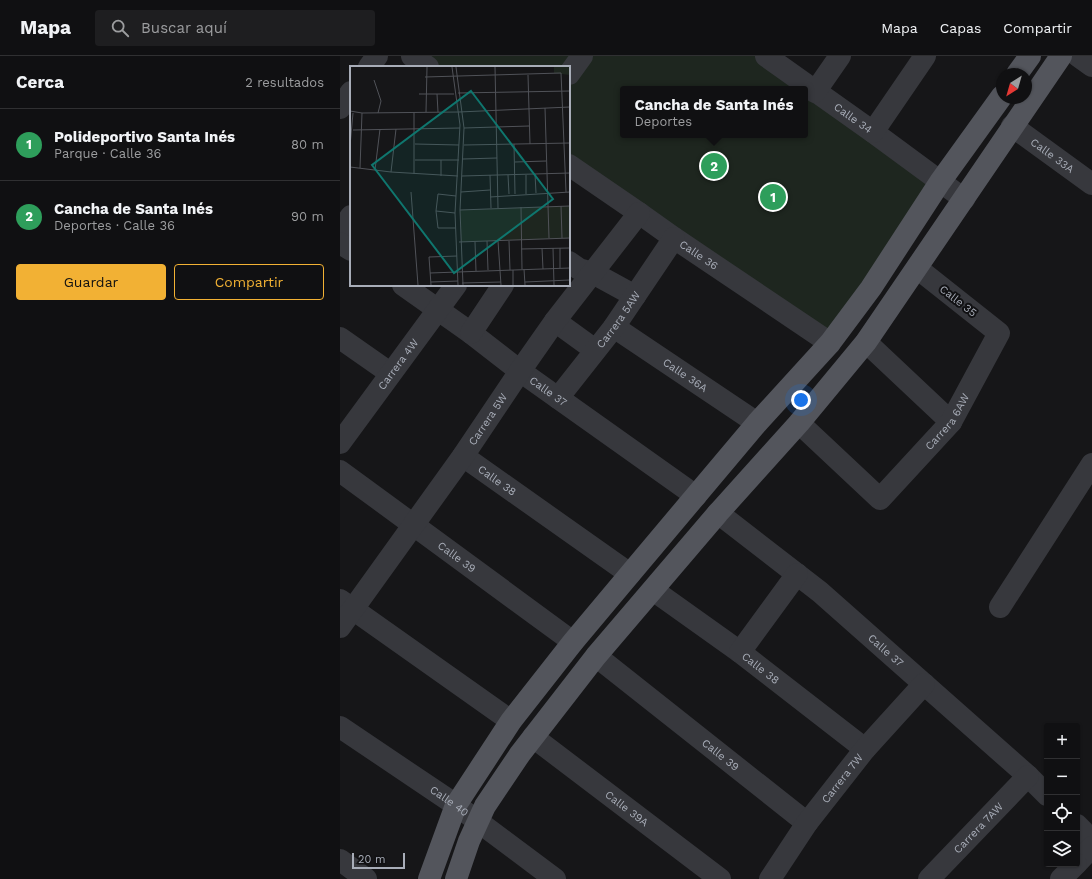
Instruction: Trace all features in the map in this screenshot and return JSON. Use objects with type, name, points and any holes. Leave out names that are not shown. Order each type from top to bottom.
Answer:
[{"type":"main road","points":[[1021,68],[1030,56]]},
{"type":"main road","points":[[456,879],[469,841],[485,806],[520,754],[596,656],[718,513],[799,423],[866,342],[1061,56]]},
{"type":"main road","points":[[429,879],[456,805],[511,721],[573,642],[757,423],[830,343],[871,288],[940,182],[996,104]]},
{"type":"street","points":[[370,66],[377,56]]},
{"type":"street","points":[[412,56],[427,66]]},
{"type":"street","points":[[570,73],[582,56]]},
{"type":"street","name":"Calle 34","points":[[766,56],[807,86]]},
{"type":"street","points":[[815,92],[840,56]]},
{"type":"street","points":[[873,132],[925,56]]},
{"type":"street","points":[[1078,56],[1092,66]]},
{"type":"street","name":"Calle 34","points":[[808,87],[873,132],[964,199]]},
{"type":"street","name":"Calle 33A","points":[[1012,126],[1092,184]]},
{"type":"street","name":"Calle 36","points":[[570,166],[830,343]]},
{"type":"street","name":"Carrera 5W","points":[[340,627],[346,605],[414,525],[555,321],[640,213]]},
{"type":"street","points":[[340,232],[350,217]]},
{"type":"street","name":"Carrera 5AW","points":[[558,398],[614,327],[674,238]]},
{"type":"street","points":[[340,243],[350,249]]},
{"type":"street","points":[[570,263],[635,296]]},
{"type":"street","name":"Calle 35","points":[[917,268],[999,333]]},
{"type":"street","name":"Calle 37","points":[[404,286],[471,333],[520,371],[696,496]]},
{"type":"street","name":"Carrera 4W","points":[[340,443],[455,286]]},
{"type":"street","points":[[471,333],[502,286]]},
{"type":"street","points":[[555,321],[595,350]]},
{"type":"street","name":"Calle 36A","points":[[614,327],[757,423]]},
{"type":"street","name":"Carrera 6AW","points":[[799,423],[880,499],[951,422],[999,333]]},
{"type":"street","points":[[340,338],[390,373]]},
{"type":"street","points":[[866,342],[951,422]]},
{"type":"street","name":"Calle 38","points":[[463,456],[630,574]]},
{"type":"street","points":[[1000,607],[1092,464]]},
{"type":"street","name":"Calle 39","points":[[340,471],[573,642]]},
{"type":"street","name":"Calle 37","points":[[718,513],[820,592],[1028,776],[1044,792]]},
{"type":"street","points":[[740,652],[797,574]]},
{"type":"street","name":"Calle 38","points":[[653,590],[740,652],[865,749]]},
{"type":"street","points":[[346,605],[511,721]]},
{"type":"street","name":"Calle 39","points":[[596,656],[807,823]]},
{"type":"street","name":"Carrera 7W","points":[[770,879],[807,823],[865,749],[924,684]]},
{"type":"street","name":"Calle 40","points":[[340,727],[456,805],[555,879]]},
{"type":"street","name":"Calle 39A","points":[[533,737],[720,879]]},
{"type":"street","name":"Carrera 7AW","points":[[929,879],[1028,776]]},
{"type":"street","points":[[1080,828],[1092,840]]},
{"type":"street","points":[[1080,859],[1092,847]]},
{"type":"street","points":[[340,860],[366,879]]},
{"type":"street","points":[[1061,879],[1072,867]]},
{"type":"shaded area","points":[[415,56],[763,56],[805,86],[620,86],[620,138],[808,138],[808,88],[939,182],[830,343],[570,166],[570,66],[429,66]]},
{"type":"place","name":"Cancha de Santa Inés","points":[[714,166]]},
{"type":"place","name":"Polideportivo Santa Inés","points":[[773,197]]}]
